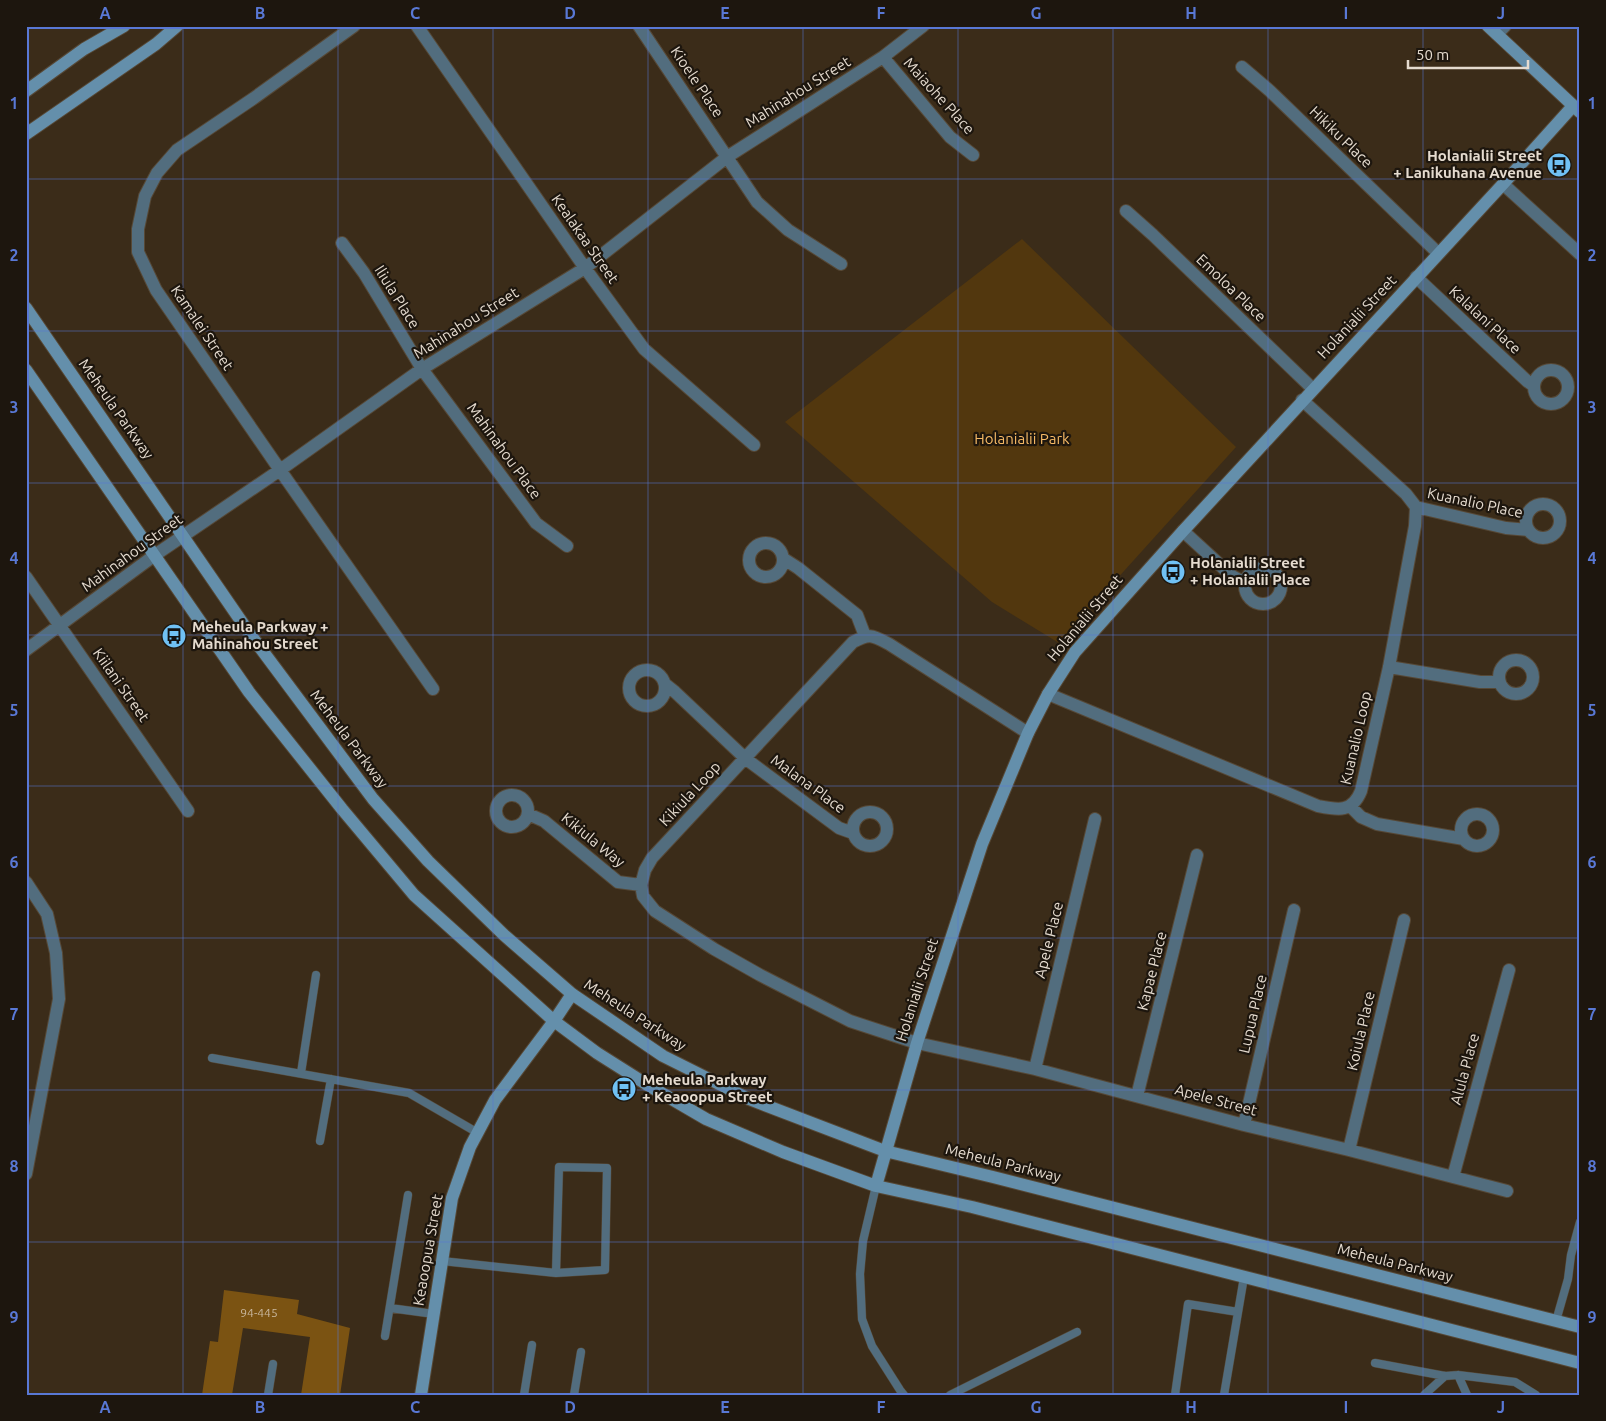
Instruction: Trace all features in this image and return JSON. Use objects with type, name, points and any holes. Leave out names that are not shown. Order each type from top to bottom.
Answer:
[{"type":"street","points":[[26,91],[84,49],[124,26]]},
{"type":"street","points":[[26,134],[156,44],[177,26]]},
{"type":"street","name":"Kamalei Street","points":[[354,26],[254,98],[177,150],[157,172],[145,196],[138,230],[138,252],[156,290],[433,689]]},
{"type":"street","name":"Kealakaa Street","points":[[417,26],[585,268],[644,349],[754,444]]},
{"type":"street","name":"Kioele Place","points":[[639,26],[756,202],[788,230],[841,264]]},
{"type":"street","name":"Mahinahou Street","points":[[26,650],[155,555],[280,470],[422,369],[585,268],[727,157],[883,57],[923,26]]},
{"type":"street","points":[[1497,29],[1576,109]]},
{"type":"street","name":"Maiaohe Place","points":[[883,57],[950,137],[973,155]]},
{"type":"street","name":"Hikiku Place","points":[[1242,67],[1270,91],[1438,253]]},
{"type":"street","name":"Holanialii Street","points":[[876,1186],[917,1043],[982,844],[1028,733],[1048,694],[1074,652],[1302,400],[1438,253],[1576,109]]},
{"type":"street","points":[[1503,184],[1580,254]]},
{"type":"street","name":"Emoloa Place","points":[[1126,211],[1313,389]]},
{"type":"street","name":"Iliula Place","points":[[342,243],[364,273],[422,369]]},
{"type":"street","name":"Kalalani Place","points":[[1416,277],[1526,381],[1534,386]]},
{"type":"street","name":"Meheula Parkway","points":[[26,308],[184,535],[250,634],[373,799],[435,867],[504,935],[572,994],[663,1056],[740,1095],[885,1151],[1580,1327]]},
{"type":"street","name":"Mahinahou Place","points":[[422,369],[536,522],[567,546]]},
{"type":"street","points":[[26,370],[248,692],[414,895],[554,1021],[629,1074],[706,1119],[783,1152],[876,1186],[972,1207],[1580,1363]]},
{"type":"street","points":[[1302,400],[1406,494],[1416,507]]},
{"type":"street","name":"Kuanalio Place","points":[[1416,507],[1506,528],[1528,530]]},
{"type":"street","name":"Kuanalio Loop","points":[[1048,694],[1318,806],[1338,810],[1350,806],[1357,801],[1361,791],[1390,667],[1415,526],[1416,507]]},
{"type":"street","points":[[1183,531],[1232,576],[1245,583]]},
{"type":"street","points":[[784,559],[857,615],[865,636],[875,637],[889,644],[1028,733]]},
{"type":"street","name":"Kiilani Street","points":[[26,577],[188,811]]},
{"type":"street","name":"Kikiula Loop","points":[[641,885],[645,870],[652,858],[853,642],[865,636]]},
{"type":"street","points":[[1390,667],[1480,682],[1500,682]]},
{"type":"street","name":"Malana Place","points":[[665,684],[746,759],[839,828],[853,833]]},
{"type":"street","points":[[1350,806],[1361,817],[1377,824],[1464,839]]},
{"type":"street","name":"Kikiula Way","points":[[528,814],[544,821],[618,882],[641,885]]},
{"type":"street","name":"Apele Place","points":[[1035,1069],[1095,819]]},
{"type":"street","name":"Kapae Place","points":[[1137,1096],[1197,855]]},
{"type":"street","points":[[26,882],[47,914],[56,953],[59,999],[26,1174]]},
{"type":"street","points":[[641,885],[643,896],[655,911],[714,949],[850,1021],[917,1043]]},
{"type":"street","name":"Lupua Place","points":[[1244,1125],[1294,910]]},
{"type":"street","name":"Koiula Place","points":[[1349,1150],[1404,920]]},
{"type":"street","name":"Alula Place","points":[[1453,1177],[1510,970]]},
{"type":"street","name":"Keaoopua Street","points":[[421,1395],[452,1198],[470,1147],[495,1100],[572,994]]},
{"type":"street","name":"Apele Street","points":[[917,1043],[1035,1069],[1244,1125],[1507,1191]]},
{"type":"lane","points":[[301,1073],[316,975]]},
{"type":"lane","points":[[212,1058],[410,1093],[478,1133]]},
{"type":"lane","points":[[320,1141],[331,1078]]},
{"type":"lane","points":[[442,1261],[556,1273],[605,1270],[607,1168],[558,1167],[556,1273]]},
{"type":"lane","name":"Holanialii Street","points":[[876,1186],[863,1240],[860,1274],[862,1319],[872,1346],[904,1395]]},
{"type":"lane","points":[[385,1336],[408,1195]]},
{"type":"lane","points":[[1556,1321],[1568,1279],[1580,1222]]},
{"type":"lane","points":[[1571,1260],[1580,1263]]},
{"type":"lane","points":[[1224,1395],[1244,1277]]},
{"type":"lane","points":[[1175,1395],[1188,1304],[1238,1312]]},
{"type":"lane","points":[[390,1308],[434,1314]]},
{"type":"lane","points":[[950,1395],[1077,1332]]},
{"type":"lane","points":[[524,1395],[532,1345]]},
{"type":"lane","points":[[574,1395],[580,1352]]},
{"type":"lane","points":[[1375,1363],[1444,1376],[1458,1375],[1515,1382],[1536,1395]]},
{"type":"lane","points":[[268,1395],[273,1364]]},
{"type":"lane","points":[[1458,1375],[1467,1395]]},
{"type":"lane","points":[[1424,1395],[1444,1376]]},
{"type":"green space","name":"Holanialii Park","points":[[1022,239],[1236,447],[1059,643],[992,602],[785,422]]},
{"type":"building","points":[[224,1290],[299,1300],[297,1314],[350,1328],[340,1395],[301,1395],[310,1337],[243,1328],[232,1395],[202,1395],[210,1341],[218,1342]]},
{"type":"place","name":"Holanialii Street + Lanikuhana Avenue","points":[[1559,165]]},
{"type":"place","name":"Holanialii Street + Holanialii Place","points":[[1173,572]]},
{"type":"place","name":"Meheula Parkway + Mahinahou Street","points":[[174,636]]},
{"type":"place","name":"Meheula Parkway + Keaoopua Street","points":[[624,1089]]}]
